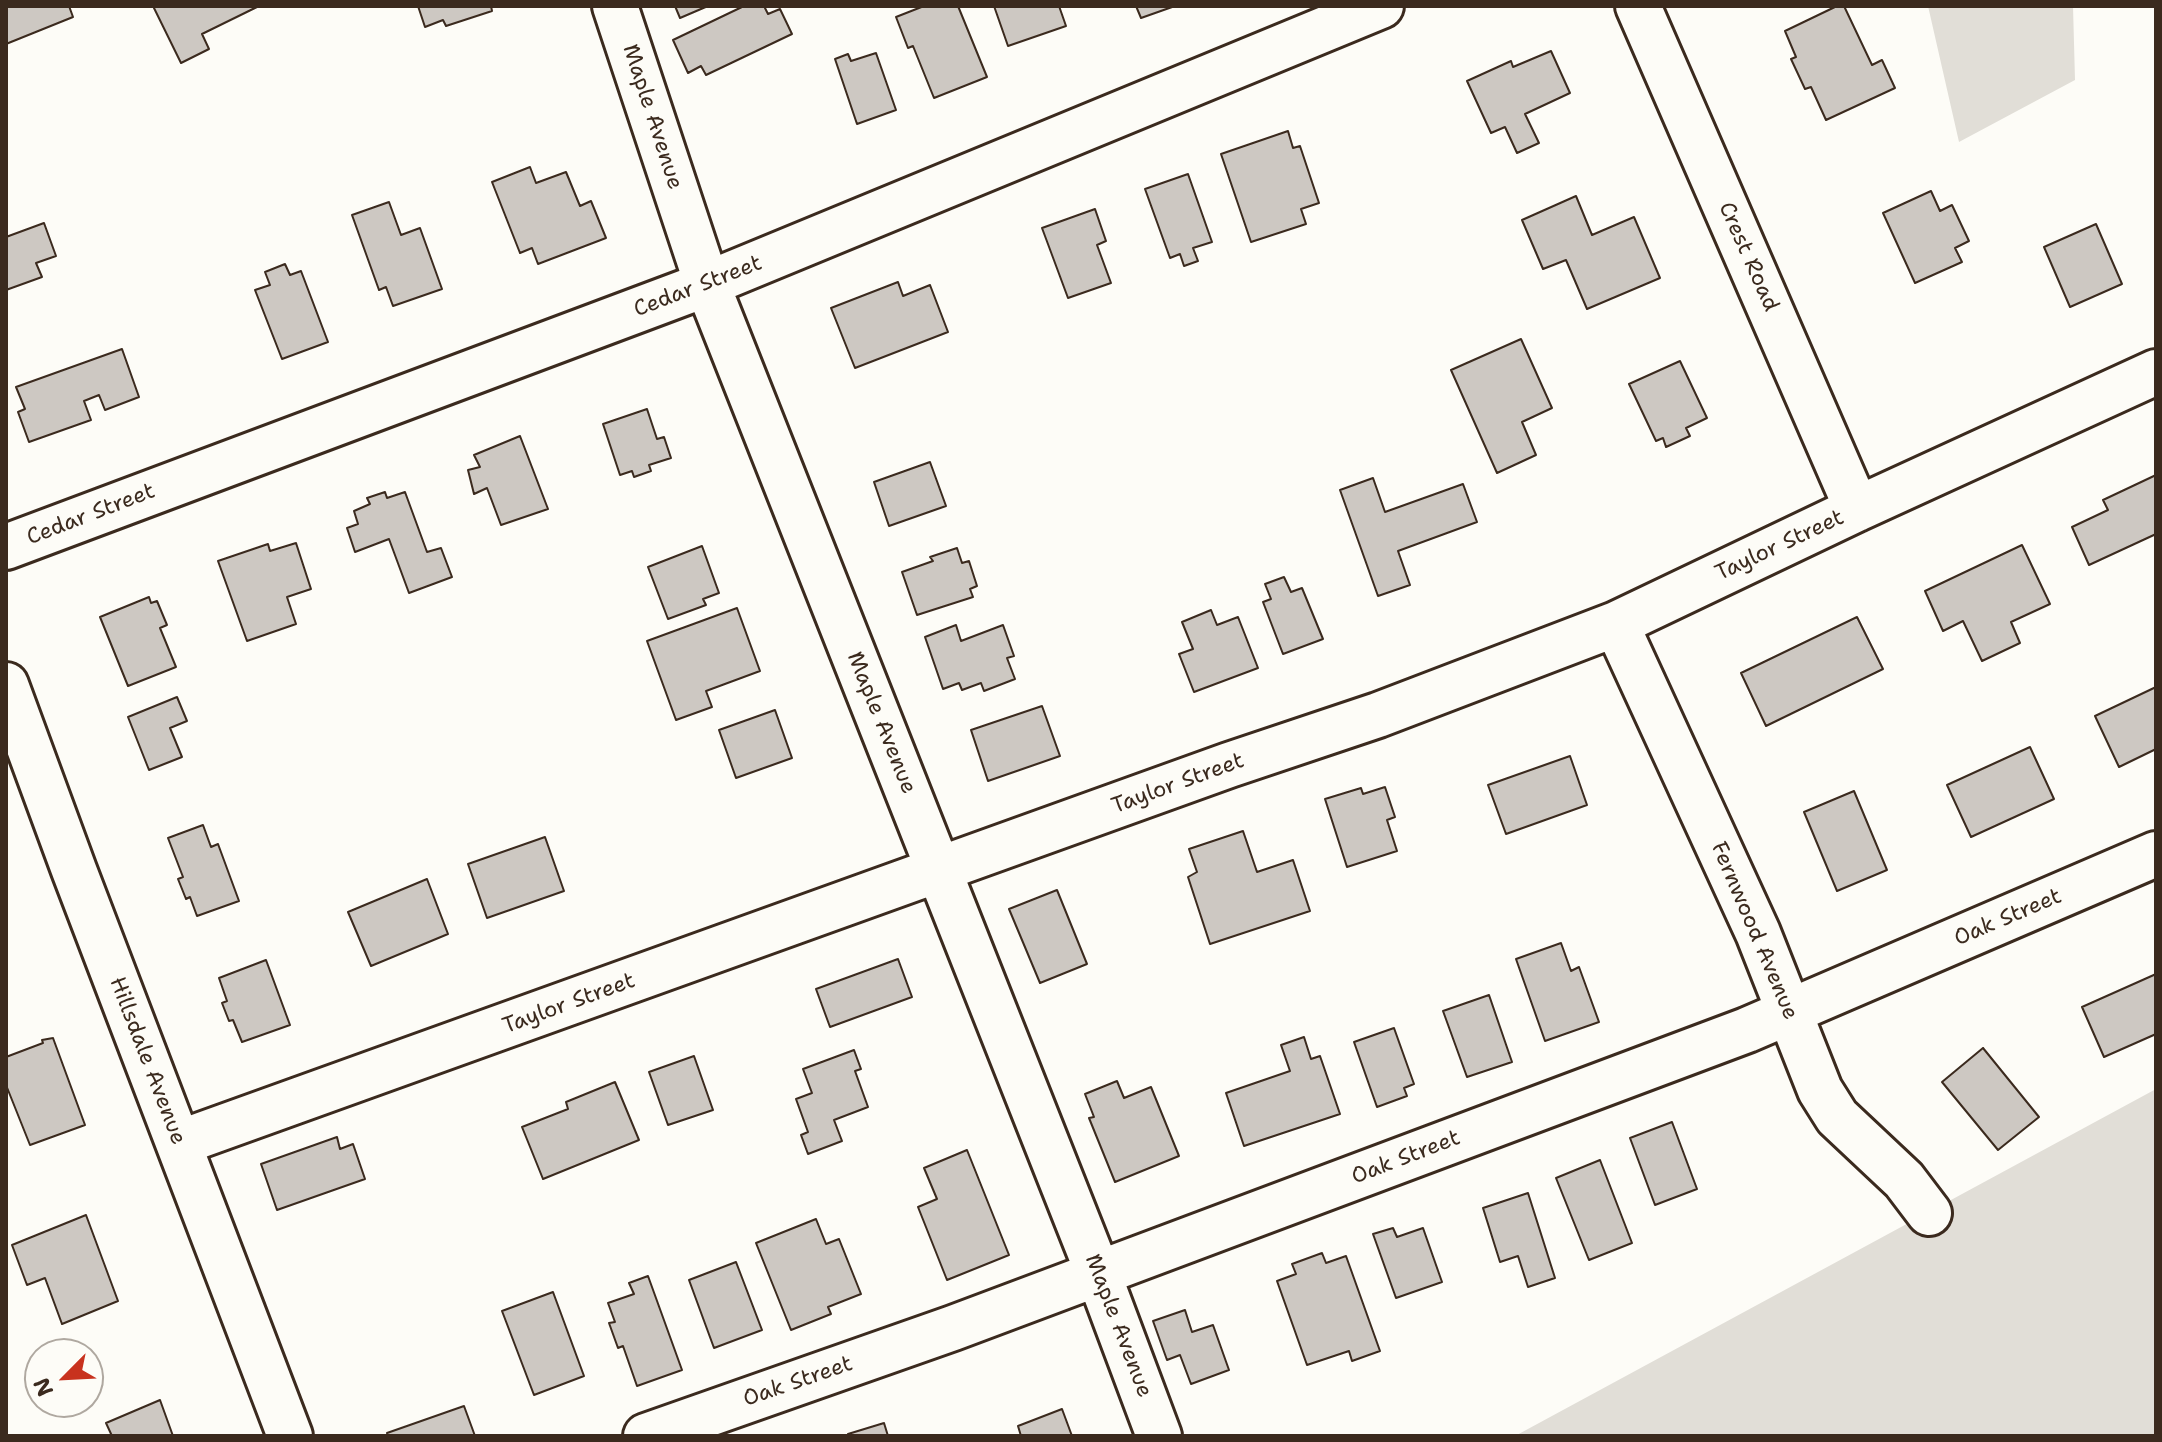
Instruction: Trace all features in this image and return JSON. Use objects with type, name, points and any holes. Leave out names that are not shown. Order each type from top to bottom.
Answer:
[{"type":"street","name":"Maple Avenue","points":[[615,6],[707,284],[1098,1273],[1159,1436]]},
{"type":"street","name":"Cedar Street","points":[[6,547],[707,284],[1381,6]]},
{"type":"street","name":"Crest Road","points":[[1638,6],[1857,509]]},
{"type":"street","name":"Taylor Street","points":[[179,1143],[1229,765],[1378,715],[1616,624],[2156,372]]},
{"type":"street","name":"Fernwood Avenue","points":[[1616,624],[1758,933],[1820,1090],[1837,1117],[1904,1180],[1929,1213]]},
{"type":"street","name":"Hillsdale Avenue","points":[[6,685],[290,1436]]},
{"type":"street","name":"Oak Street","points":[[646,1436],[953,1328],[1747,1030],[2156,854]]},
{"type":"shaded area","points":[[1928,6],[2073,6],[2075,80],[1959,142]]},
{"type":"shaded area","points":[[2156,1089],[2156,1436],[1515,1436]]},
{"type":"building","points":[[6,6],[69,6],[73,17],[6,44]]},
{"type":"building","points":[[153,6],[259,6],[202,34],[209,49],[181,63]]},
{"type":"building","points":[[418,6],[491,6],[492,11],[446,26],[443,20],[425,27]]},
{"type":"building","points":[[675,6],[708,6],[680,18]]},
{"type":"building","points":[[744,6],[764,6],[768,14],[780,9],[792,34],[706,75],[701,66],[688,73],[673,40]]},
{"type":"building","points":[[924,6],[958,6],[987,77],[934,98],[913,46],[908,48],[896,17]]},
{"type":"building","points":[[994,6],[1059,6],[1066,26],[1008,46]]},
{"type":"building","points":[[1136,6],[1175,6],[1141,18]]},
{"type":"building","points":[[1837,6],[1844,6],[1872,65],[1882,60],[1895,88],[1826,120],[1811,87],[1805,89],[1791,59],[1796,57],[1785,31]]},
{"type":"building","points":[[1551,51],[1570,93],[1525,114],[1539,143],[1517,153],[1505,127],[1491,133],[1467,81],[1511,61],[1513,67]]},
{"type":"building","points":[[876,53],[896,110],[857,124],[835,59],[848,54],[851,61]]},
{"type":"building","points":[[1288,131],[1293,148],[1300,146],[1319,203],[1301,209],[1306,224],[1251,242],[1221,154]]},
{"type":"building","points":[[530,167],[536,183],[566,172],[580,206],[591,201],[606,238],[538,264],[532,248],[520,253],[492,182]]},
{"type":"building","points":[[1188,174],[1212,242],[1193,248],[1198,261],[1184,266],[1180,254],[1170,258],[1145,189]]},
{"type":"building","points":[[1931,191],[1940,211],[1952,205],[1969,241],[1955,248],[1962,262],[1915,283],[1883,213]]},
{"type":"building","points":[[1576,196],[1592,235],[1634,217],[1660,278],[1587,309],[1566,260],[1543,269],[1522,220]]},
{"type":"building","points":[[389,202],[401,235],[420,228],[442,289],[393,306],[386,287],[379,290],[352,215]]},
{"type":"building","points":[[1095,209],[1106,241],[1097,245],[1111,283],[1068,298],[1042,228]]},
{"type":"building","points":[[44,223],[56,256],[36,263],[42,277],[6,290],[6,237]]},
{"type":"building","points":[[2096,224],[2122,284],[2070,307],[2044,247]]},
{"type":"building","points":[[285,264],[290,275],[301,271],[328,342],[282,359],[255,290],[270,285],[265,272]]},
{"type":"building","points":[[898,282],[903,296],[930,285],[948,332],[855,368],[831,308]]},
{"type":"building","points":[[1521,339],[1552,408],[1522,422],[1536,455],[1497,473],[1451,370]]},
{"type":"building","points":[[122,349],[139,397],[105,410],[99,395],[84,401],[91,420],[29,442],[18,412],[25,409],[16,387]]},
{"type":"building","points":[[1680,361],[1707,418],[1686,428],[1690,436],[1666,447],[1663,438],[1656,441],[1629,384]]},
{"type":"building","points":[[647,409],[657,439],[664,437],[671,458],[649,465],[651,471],[634,477],[632,471],[620,475],[603,424]]},
{"type":"building","points":[[520,436],[548,509],[501,525],[487,488],[474,494],[468,470],[480,467],[474,455]]},
{"type":"building","points":[[930,462],[946,506],[889,526],[874,482]]},
{"type":"building","points":[[2156,475],[2156,534],[2089,565],[2072,527],[2108,510],[2103,500]]},
{"type":"building","points":[[1373,478],[1385,512],[1463,484],[1477,522],[1398,551],[1410,585],[1378,596],[1340,490]]},
{"type":"building","points":[[385,492],[387,498],[405,492],[427,552],[441,548],[452,577],[409,593],[389,539],[355,552],[347,528],[358,524],[354,511],[370,504],[367,498]]},
{"type":"building","points":[[296,543],[311,589],[287,597],[296,624],[247,641],[218,561],[268,544],[270,551]]},
{"type":"building","points":[[2022,545],[2050,604],[2011,622],[2020,643],[1982,661],[1963,621],[1943,631],[1925,591]]},
{"type":"building","points":[[702,546],[719,593],[703,599],[706,605],[668,619],[648,567]]},
{"type":"building","points":[[957,548],[962,563],[969,561],[977,586],[970,589],[973,597],[917,615],[902,572],[933,561],[930,557]]},
{"type":"building","points":[[1284,577],[1291,592],[1302,588],[1323,639],[1283,654],[1263,602],[1271,599],[1265,584]]},
{"type":"building","points":[[149,597],[151,603],[157,601],[167,625],[160,628],[176,667],[128,686],[100,617]]},
{"type":"building","points":[[737,608],[760,671],[706,691],[712,707],[676,720],[647,641]]},
{"type":"building","points":[[1211,610],[1217,625],[1238,617],[1258,668],[1194,692],[1179,654],[1193,649],[1182,622]]},
{"type":"building","points":[[1857,617],[1883,669],[1766,726],[1741,673]]},
{"type":"building","points":[[956,625],[961,641],[1003,625],[1014,656],[1007,658],[1015,679],[984,691],[981,683],[962,690],[959,683],[943,689],[925,637]]},
{"type":"building","points":[[2156,687],[2156,749],[2119,767],[2095,716]]},
{"type":"building","points":[[177,697],[187,721],[170,728],[182,757],[149,770],[128,717]]},
{"type":"building","points":[[1042,706],[1060,756],[988,781],[971,730]]},
{"type":"building","points":[[775,710],[792,758],[736,778],[719,730]]},
{"type":"building","points":[[2030,747],[2054,799],[1971,837],[1947,785]]},
{"type":"building","points":[[1570,756],[1587,805],[1506,834],[1488,785]]},
{"type":"building","points":[[1385,787],[1395,817],[1387,820],[1397,851],[1347,867],[1325,799],[1361,788],[1363,794]]},
{"type":"building","points":[[1854,791],[1887,870],[1837,891],[1804,812]]},
{"type":"building","points":[[203,825],[211,847],[218,844],[239,901],[197,916],[190,897],[186,899],[178,879],[183,877],[168,838]]},
{"type":"building","points":[[1243,831],[1257,872],[1293,860],[1310,911],[1210,944],[1188,877],[1197,872],[1189,849]]},
{"type":"building","points":[[545,837],[564,891],[487,918],[468,864]]},
{"type":"building","points":[[427,879],[448,934],[371,966],[348,912]]},
{"type":"building","points":[[1057,890],[1087,964],[1040,983],[1009,909]]},
{"type":"building","points":[[1561,943],[1571,971],[1579,967],[1599,1022],[1545,1041],[1516,959]]},
{"type":"building","points":[[898,959],[912,997],[830,1027],[816,989]]},
{"type":"building","points":[[266,960],[290,1025],[242,1042],[222,1003],[227,1001],[219,978]]},
{"type":"building","points":[[2156,974],[2156,1034],[2104,1057],[2082,1007]]},
{"type":"building","points":[[1489,995],[1512,1062],[1467,1077],[1443,1011]]},
{"type":"building","points":[[1394,1028],[1414,1084],[1404,1088],[1407,1096],[1377,1107],[1354,1042]]},
{"type":"building","points":[[1304,1037],[1311,1059],[1320,1056],[1340,1114],[1244,1146],[1226,1093],[1290,1071],[1281,1045]]},
{"type":"building","points":[[53,1038],[85,1125],[30,1145],[6,1085],[6,1057]]},
{"type":"building","points":[[1983,1048],[2039,1117],[1998,1150],[1942,1082]]},
{"type":"building","points":[[854,1050],[861,1069],[855,1071],[868,1107],[834,1120],[842,1141],[808,1154],[801,1135],[808,1132],[796,1099],[812,1093],[803,1069]]},
{"type":"building","points":[[694,1056],[713,1110],[668,1125],[649,1072]]},
{"type":"building","points":[[1117,1081],[1124,1098],[1151,1087],[1179,1156],[1115,1182],[1089,1118],[1094,1117],[1085,1094]]},
{"type":"building","points":[[615,1082],[639,1140],[543,1179],[522,1127],[568,1109],[566,1102]]},
{"type":"building","points":[[1672,1122],[1697,1189],[1655,1205],[1630,1138]]},
{"type":"building","points":[[337,1137],[340,1149],[353,1144],[365,1179],[277,1210],[261,1164]]},
{"type":"building","points":[[967,1150],[1009,1255],[947,1280],[918,1207],[937,1199],[924,1168]]},
{"type":"building","points":[[1600,1160],[1632,1243],[1589,1260],[1556,1178]]},
{"type":"building","points":[[1528,1193],[1555,1278],[1528,1287],[1518,1256],[1500,1262],[1483,1208]]},
{"type":"building","points":[[86,1215],[118,1301],[62,1324],[45,1278],[27,1285],[12,1245]]},
{"type":"building","points":[[816,1219],[826,1244],[839,1239],[861,1294],[828,1307],[831,1314],[791,1330],[756,1243]]},
{"type":"building","points":[[1393,1228],[1397,1237],[1423,1228],[1442,1282],[1396,1298],[1373,1234]]},
{"type":"building","points":[[1322,1253],[1326,1263],[1346,1256],[1380,1351],[1352,1361],[1349,1351],[1307,1365],[1277,1281],[1296,1274],[1292,1264]]},
{"type":"building","points":[[736,1262],[762,1330],[714,1348],[689,1280]]},
{"type":"building","points":[[648,1276],[682,1370],[637,1386],[623,1346],[618,1348],[609,1323],[615,1322],[608,1303],[634,1294],[629,1283]]},
{"type":"building","points":[[553,1292],[584,1376],[534,1395],[502,1311]]},
{"type":"building","points":[[1185,1310],[1192,1332],[1213,1325],[1229,1370],[1191,1384],[1180,1355],[1167,1360],[1153,1321]]},
{"type":"building","points":[[160,1400],[173,1436],[112,1436],[106,1423]]},
{"type":"building","points":[[464,1406],[475,1436],[388,1436],[387,1433]]},
{"type":"building","points":[[1062,1409],[1072,1436],[1021,1436],[1018,1426]]},
{"type":"building","points":[[884,1423],[888,1436],[848,1436],[848,1434]]}]
